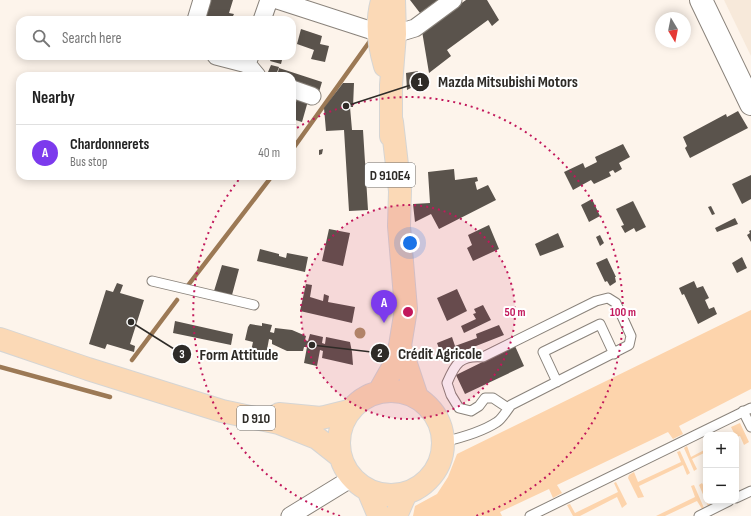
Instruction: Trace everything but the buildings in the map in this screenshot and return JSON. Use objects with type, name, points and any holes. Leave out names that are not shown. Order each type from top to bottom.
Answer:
[{"type":"main road","name":"D 910E4","points":[[387,26],[392,122],[389,192],[399,226],[401,261],[396,289],[401,342],[417,397]]},
{"type":"main road","name":"D 910","points":[[0,339],[88,369],[222,411],[280,423],[317,438],[340,457]]},
{"type":"main road","name":"D 910E4","points":[[379,392],[392,369],[401,342]]},
{"type":"main road","points":[[360,484],[380,494],[393,495],[406,493],[419,487],[430,478],[438,466],[443,452],[444,442],[441,425],[436,414],[427,404],[417,397],[405,392],[392,390],[379,392],[368,396],[349,411],[340,432],[340,457],[360,484],[379,516]]},
{"type":"main road","name":"D 910","points":[[165,393],[291,417],[321,418],[349,411]]},
{"type":"main road","points":[[396,516],[406,493]]},
{"type":"street","points":[[197,16],[202,0]]},
{"type":"street","points":[[263,16],[269,0]]},
{"type":"street","points":[[277,0],[387,26],[415,28],[453,0]]},
{"type":"street","points":[[700,0],[751,104]]},
{"type":"street","points":[[232,60],[251,65]]},
{"type":"street","points":[[296,91],[312,96]]},
{"type":"street","points":[[290,516],[360,484]]},
{"type":"lane","points":[[152,281],[254,305]]},
{"type":"lane","points":[[444,442],[498,422],[511,405],[614,354],[629,345],[631,336],[616,303],[608,298],[596,301],[483,357],[472,356],[456,364],[447,383],[451,395],[459,408],[471,411],[479,406],[485,398],[493,398],[508,408]]},
{"type":"lane","points":[[560,380],[543,352],[600,324],[614,354]]},
{"type":"lane","points":[[530,516],[747,410],[751,427]]},
{"type":"lane","points":[[739,496],[751,490]]},
{"type":"lane","points":[[699,516],[723,504]]},
{"type":"shaded area","points":[[724,0],[751,0],[751,56]]},
{"type":"shaded area","points":[[751,310],[751,389],[679,426],[683,434],[673,439],[668,432],[557,485],[562,493],[553,498],[549,489],[500,512],[502,516],[413,516],[415,506],[437,494],[448,477],[457,454]]},
{"type":"shaded area","points":[[740,423],[749,442],[744,445],[739,436],[739,432],[734,432],[731,427]]},
{"type":"shaded area","points":[[687,446],[691,457],[703,451],[703,454],[692,459],[697,469],[694,471],[684,448]]},
{"type":"shaded area","points":[[680,451],[690,473],[687,475],[683,465],[639,486],[644,497],[638,498],[628,478],[629,475],[634,472],[638,482],[681,462],[677,452]]},
{"type":"shaded area","points":[[616,482],[627,504],[622,508],[617,497],[580,516],[573,516],[567,505],[570,504],[575,513],[618,492],[614,483]]},
{"type":"shaded area","points":[[702,483],[703,485],[703,494],[699,485]]},
{"type":"shaded area","points":[[694,485],[704,508],[702,509],[697,501],[665,516],[656,516],[695,497],[691,486]]},
{"type":"waterway","points":[[296,144],[370,41]]},
{"type":"waterway","points":[[186,288],[269,180]]},
{"type":"waterway","points":[[132,360],[177,300]]},
{"type":"waterway","points":[[0,367],[110,397]]},
{"type":"place","name":"Mazda Mitsubishi Motors","points":[[346,106]]},
{"type":"place","name":"Form Attitude","points":[[131,322]]},
{"type":"place","name":"Chardonnerets","points":[[384,323]]},
{"type":"place","name":"Crédit Agricole","points":[[312,345]]}]
